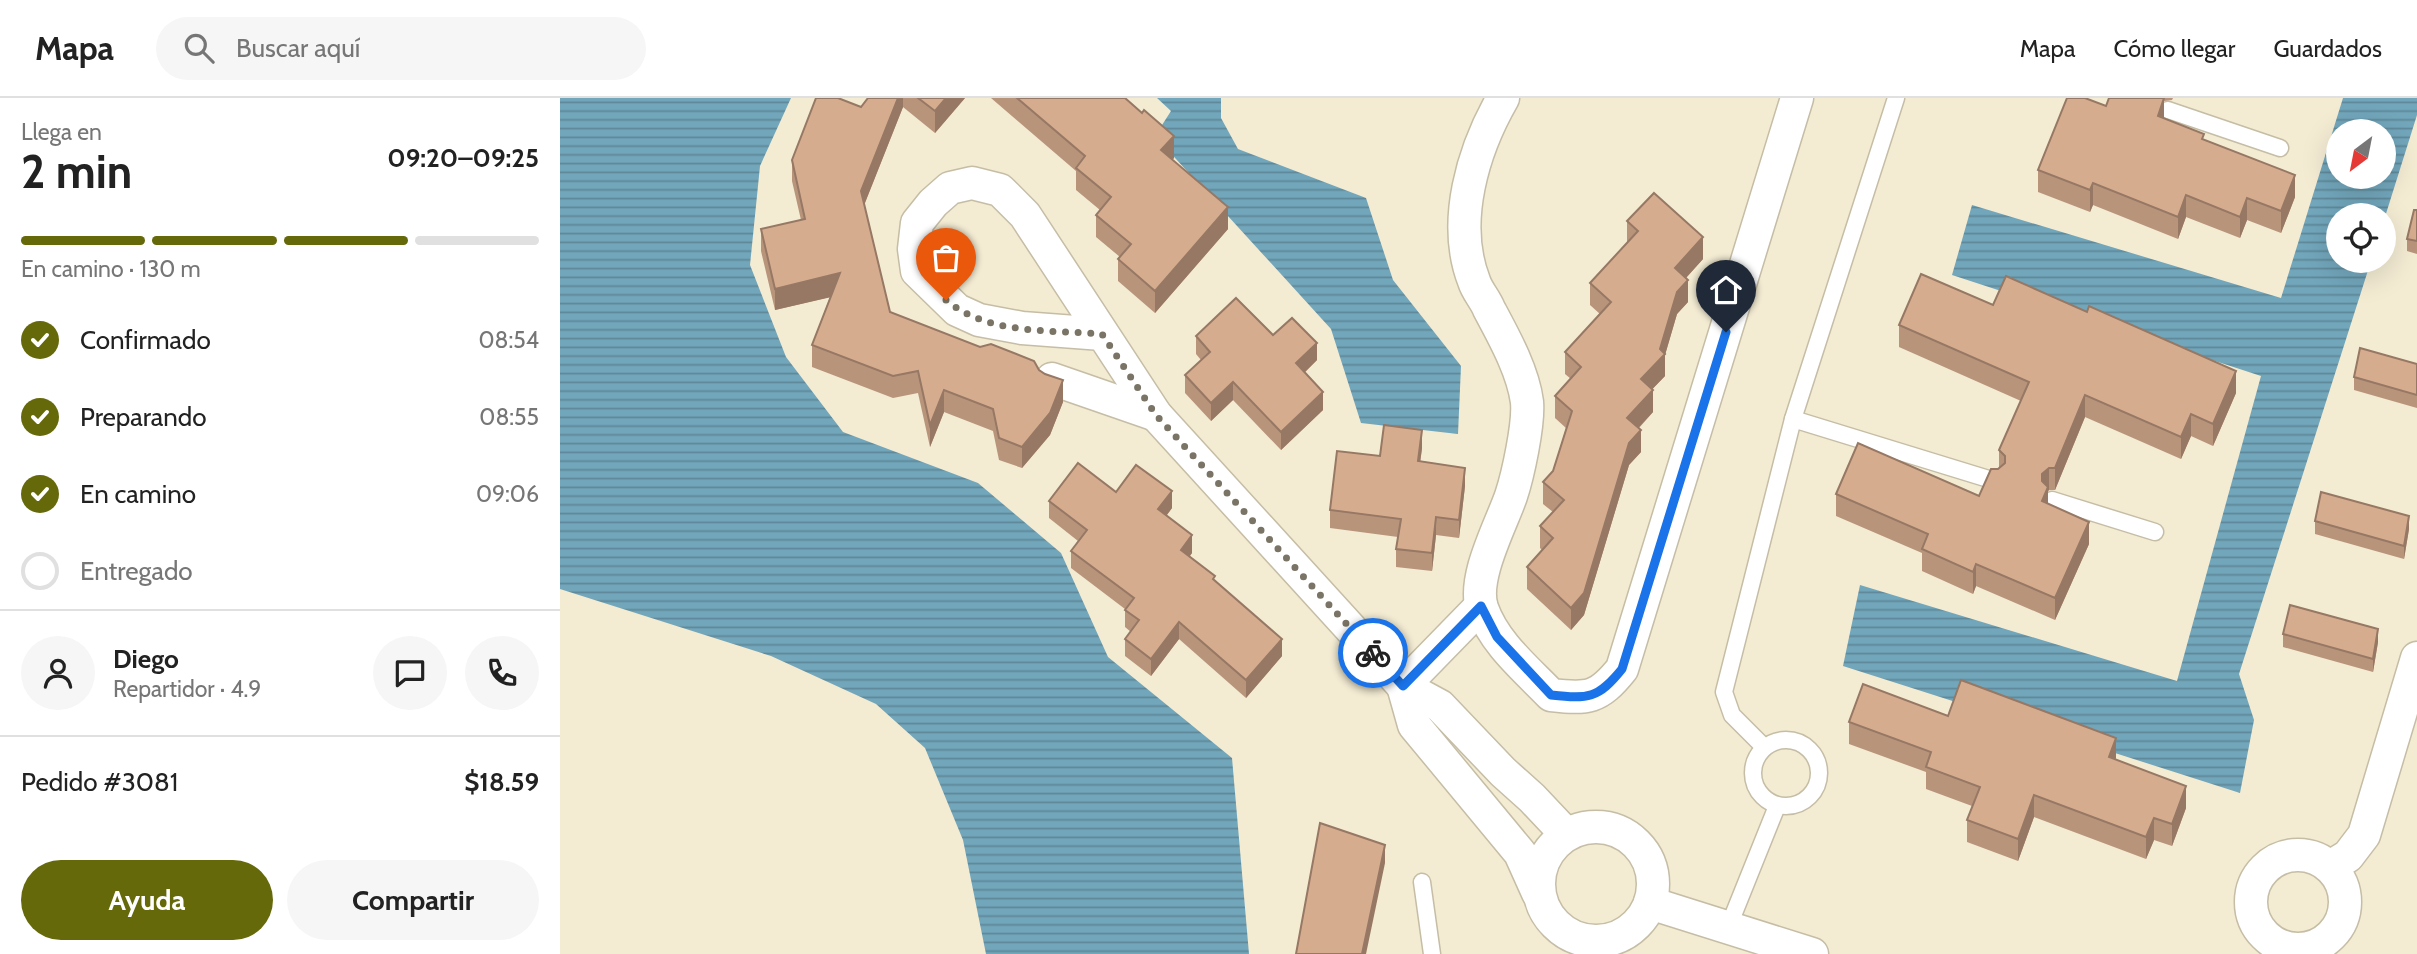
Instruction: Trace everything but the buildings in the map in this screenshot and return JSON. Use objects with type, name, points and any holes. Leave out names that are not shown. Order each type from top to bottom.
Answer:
[{"type":"street","points":[[1503,98],[1473,169],[1463,211],[1466,245],[1474,281],[1516,365],[1527,403],[1512,494],[1488,556],[1481,585],[1481,606],[1497,637],[1551,695],[1579,698],[1606,690],[1622,669],[1797,98]]},
{"type":"street","points":[[1102,334],[1022,328],[979,320],[957,310],[917,271],[914,249],[917,223],[950,188],[972,183],[1000,190],[1025,215],[1156,415],[1403,686],[1440,706],[1566,834]]},
{"type":"street","points":[[1052,379],[1156,415]]},
{"type":"street","points":[[1403,686],[1481,606]]},
{"type":"street","points":[[2330,867],[2348,856],[2364,835],[2417,658]]},
{"type":"street","points":[[1403,686],[1414,725],[1520,853],[1548,916],[1562,931],[1582,940],[1603,941],[1623,935],[1640,922],[1650,904],[1654,886],[1652,869],[1645,852],[1633,839],[1617,830],[1599,826],[1581,827],[1566,834],[1552,846],[1542,861],[1538,878],[1539,895]]},
{"type":"street","points":[[2309,855],[2330,867],[2342,885],[2345,906],[2338,927],[2323,942],[2302,949],[2279,950],[2261,932],[2250,911],[2252,887],[2258,877],[2265,867],[2285,856],[2309,855]]},
{"type":"street","points":[[1650,904],[1812,954]]},
{"type":"lane","points":[[1764,747],[1732,715],[1724,692],[1794,419],[1896,98]]},
{"type":"lane","points":[[2168,110],[2280,148]]},
{"type":"lane","points":[[1794,419],[1995,481]]},
{"type":"lane","points":[[2052,500],[2155,532]]},
{"type":"lane","points":[[1782,739],[1801,742],[1815,756],[1820,775],[1813,793],[1797,805],[1777,806],[1764,799],[1755,787],[1752,772],[1755,758],[1764,747],[1782,739]]},
{"type":"lane","points":[[1728,928],[1777,806]]},
{"type":"lane","points":[[1422,882],[1432,954]]},
{"type":"water","points":[[560,98],[791,98],[760,166],[750,265],[786,357],[843,432],[978,483],[1061,553],[1108,657],[1232,758],[1249,954],[986,954],[963,840],[925,748],[876,704],[771,656],[560,589]]},
{"type":"water","points":[[1157,98],[1221,98],[1221,118],[1238,149],[1366,198],[1393,280],[1461,366],[1458,434],[1361,423],[1331,329],[1155,136],[1171,111]]},
{"type":"water","points":[[2343,98],[2417,98],[2417,115],[2396,182],[2396,119],[2336,119]]},
{"type":"water","points":[[2326,153],[2326,189],[2394,189],[2389,203],[2326,203],[2326,273],[2367,273],[2239,674],[2254,720],[2240,793],[1843,666],[1860,585],[2177,681],[2261,376],[1952,275],[1972,205],[2281,298]]},
{"type":"way so far","points":[[946,300],[957,310],[979,320],[1022,328],[1102,334],[1156,415],[1373,653]]},
{"type":"route","points":[[1373,653],[1403,686],[1481,606],[1497,637],[1551,695],[1579,698],[1606,690],[1622,669],[1726,332]]}]
